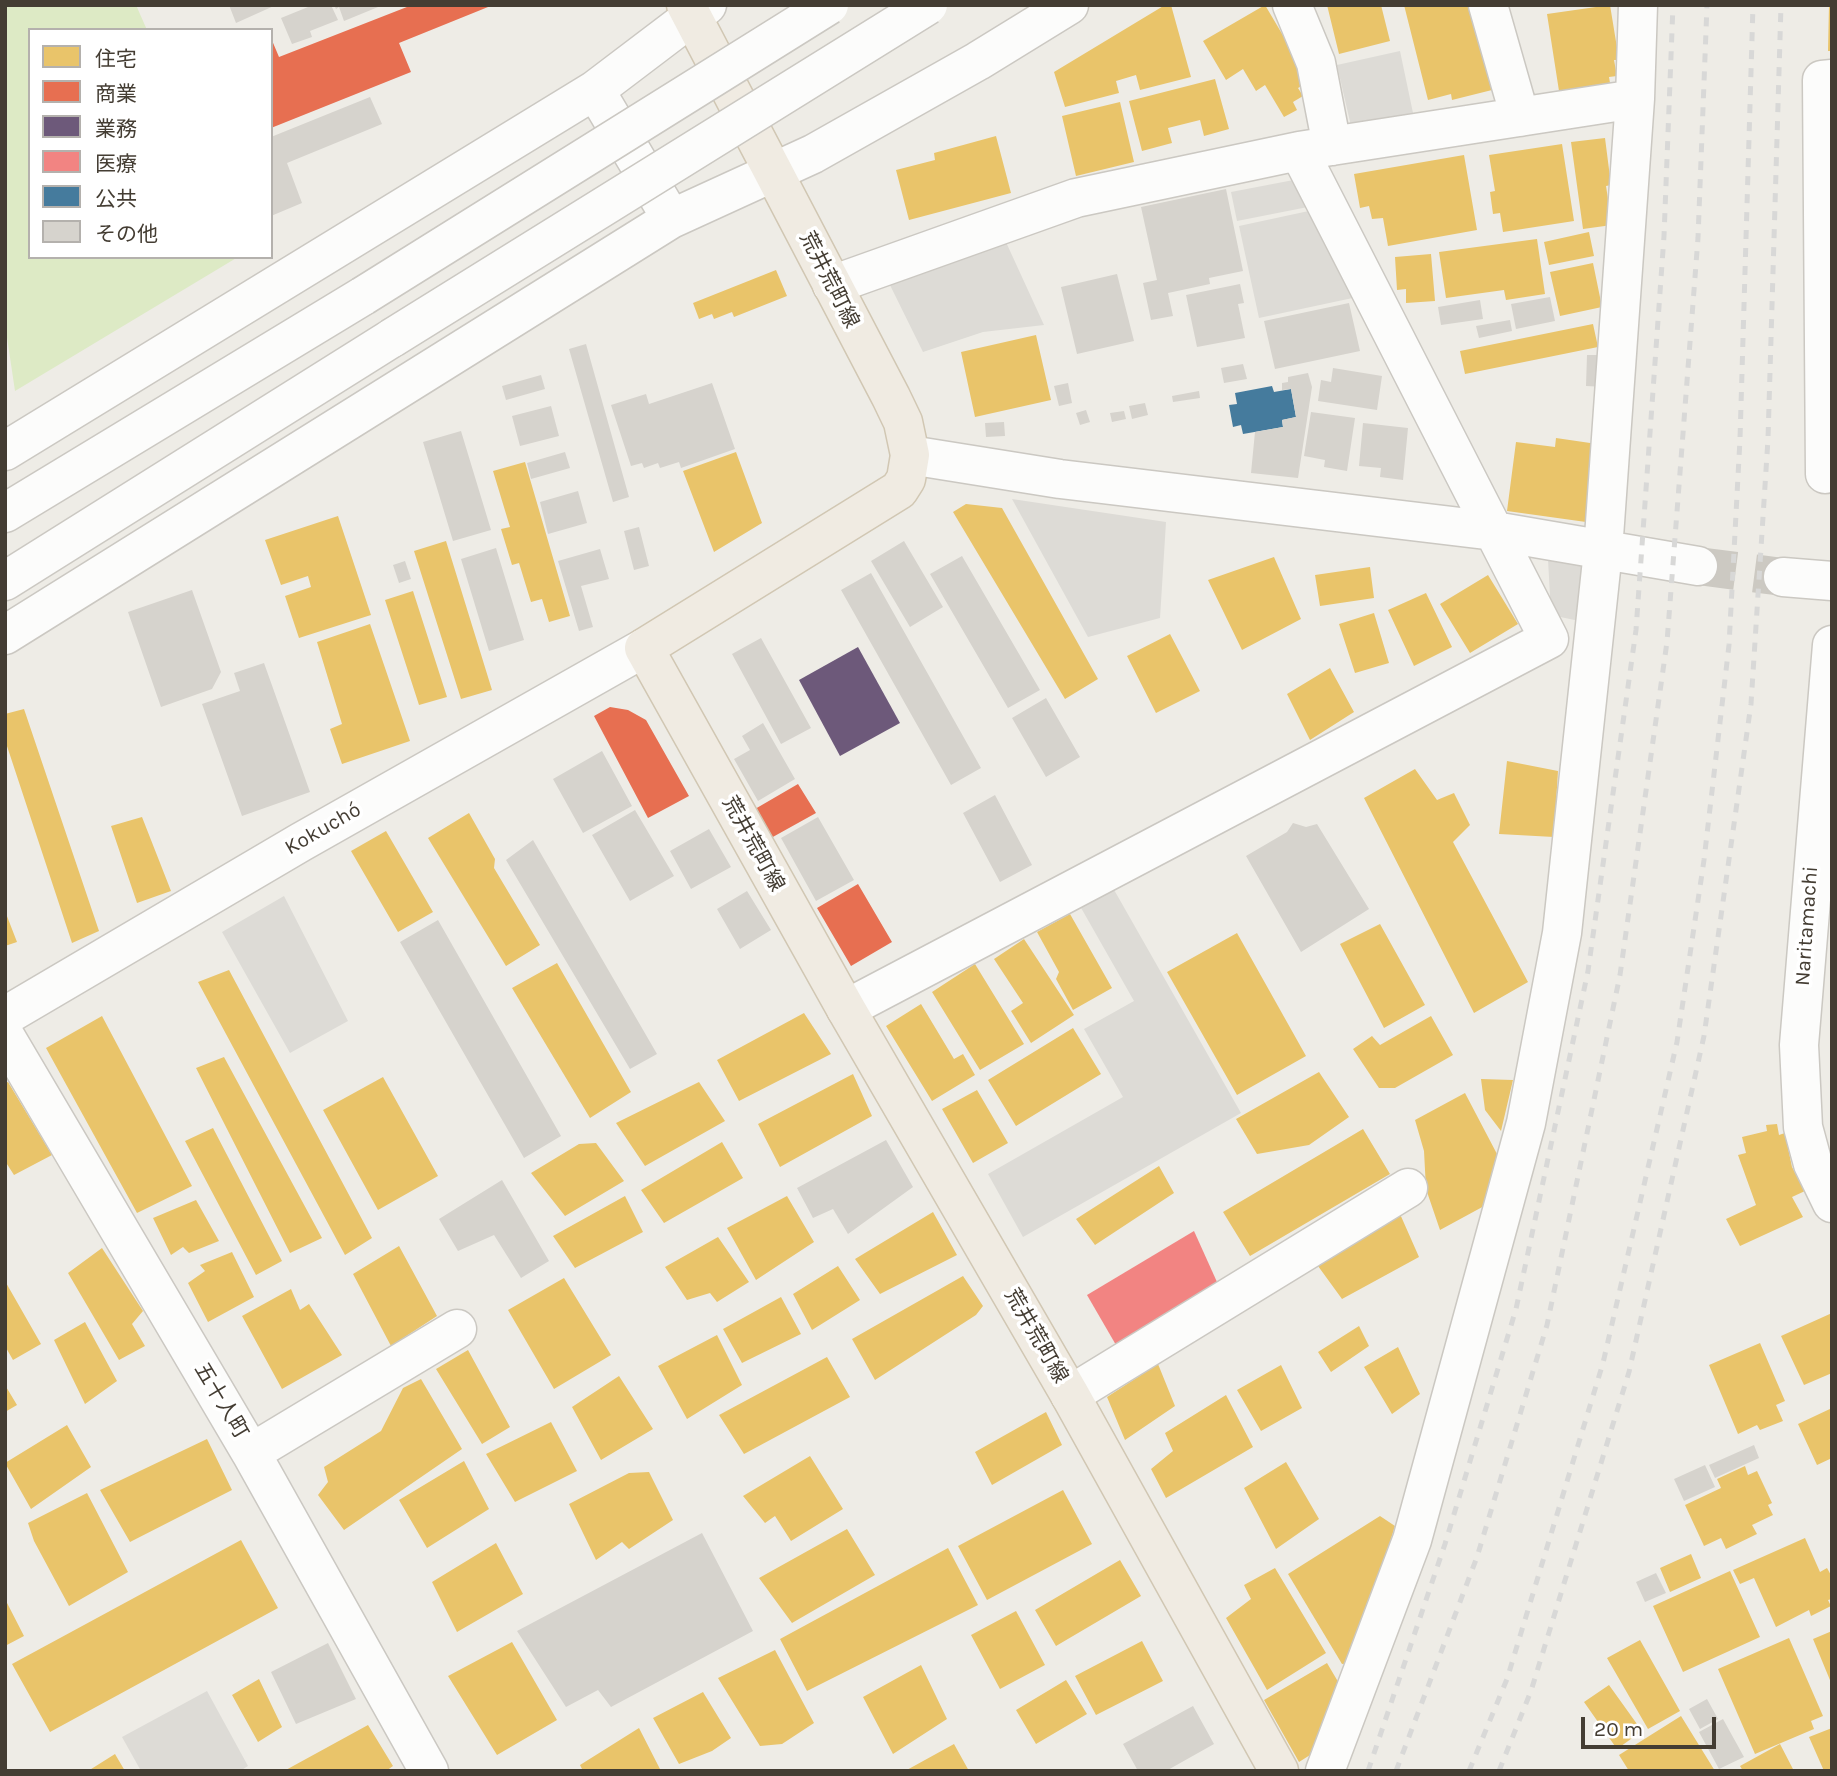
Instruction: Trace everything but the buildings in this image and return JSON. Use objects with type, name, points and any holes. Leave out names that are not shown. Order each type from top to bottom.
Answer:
[{"type":"main road","name":"荒井荒町線","points":[[695,9],[903,422],[909,455],[906,479],[899,490],[644,648],[846,1009],[1070,1395],[1279,1771]]},
{"type":"street","points":[[5,513],[363,296],[829,5]]},
{"type":"street","points":[[5,581],[928,5]]},
{"type":"street","points":[[5,635],[671,219],[813,154],[978,61],[1069,5]]},
{"type":"street","points":[[846,1009],[1549,639],[1494,531],[1315,149],[1316,63],[1292,5]]},
{"type":"street","points":[[1488,5],[1520,117]]},
{"type":"street","points":[[1325,1771],[1412,1540],[1526,1123],[1562,933],[1603,551],[1635,99],[1638,5]]},
{"type":"street","points":[[5,451],[595,90],[695,9]]},
{"type":"street","points":[[1825,474],[1822,80],[1832,79]]},
{"type":"street","points":[[595,90],[671,219]]},
{"type":"street","points":[[832,285],[1076,198],[1315,149],[1635,99]]},
{"type":"street","points":[[909,455],[1060,479],[1494,531],[1698,566]]},
{"type":"street","points":[[1783,577],[1832,581]]},
{"type":"street","name":"Naritamachi","points":[[1832,645],[1799,1045],[1803,1127],[1814,1164],[1832,1203]]},
{"type":"street","name":"Kokuchó","points":[[5,1016],[301,842],[644,648]]},
{"type":"street","name":"五十人町","points":[[5,1036],[251,1453],[429,1771]]},
{"type":"street","points":[[1070,1395],[1408,1188]]},
{"type":"street","points":[[251,1453],[457,1329]]},
{"type":"green space","points":[[5,5],[136,5],[146,28],[28,28],[28,259],[235,259],[15,391],[5,324]]},
{"type":"shaded area","points":[[1400,51],[1413,113],[1351,126],[1337,65]]},
{"type":"shaded area","points":[[1304,178],[1318,205],[1237,221],[1231,192]]},
{"type":"shaded area","points":[[1318,209],[1362,296],[1259,318],[1239,226]]},
{"type":"shaded area","points":[[1005,240],[1044,325],[983,332],[923,352],[888,281]]},
{"type":"shaded area","points":[[1012,499],[1166,522],[1160,618],[1088,637]]},
{"type":"shaded area","points":[[1548,559],[1587,567],[1584,622],[1551,615]]},
{"type":"shaded area","points":[[1113,888],[1241,1113],[1023,1237],[988,1174],[1123,1097],[1084,1029],[1134,1001],[1080,906]]},
{"type":"shaded area","points":[[284,896],[348,1021],[290,1053],[222,932]]},
{"type":"shaded area","points":[[207,1691],[248,1766],[240,1771],[141,1771],[122,1737]]},
{"type":"tunnel","points":[[1698,566],[1783,577]]},
{"type":"railway","points":[[1368,1771],[1445,1544],[1516,1309],[1588,971],[1636,630],[1664,236],[1673,5]]},
{"type":"railway","points":[[1396,1771],[1477,1557],[1547,1325],[1620,975],[1667,642],[1698,238],[1707,5]]},
{"type":"railway","points":[[1469,1771],[1507,1679],[1603,1363],[1677,1042],[1704,860],[1729,645],[1740,439],[1753,5]]},
{"type":"railway","points":[[1499,1771],[1531,1691],[1629,1372],[1704,1036],[1751,704],[1768,439],[1781,5]]}]
